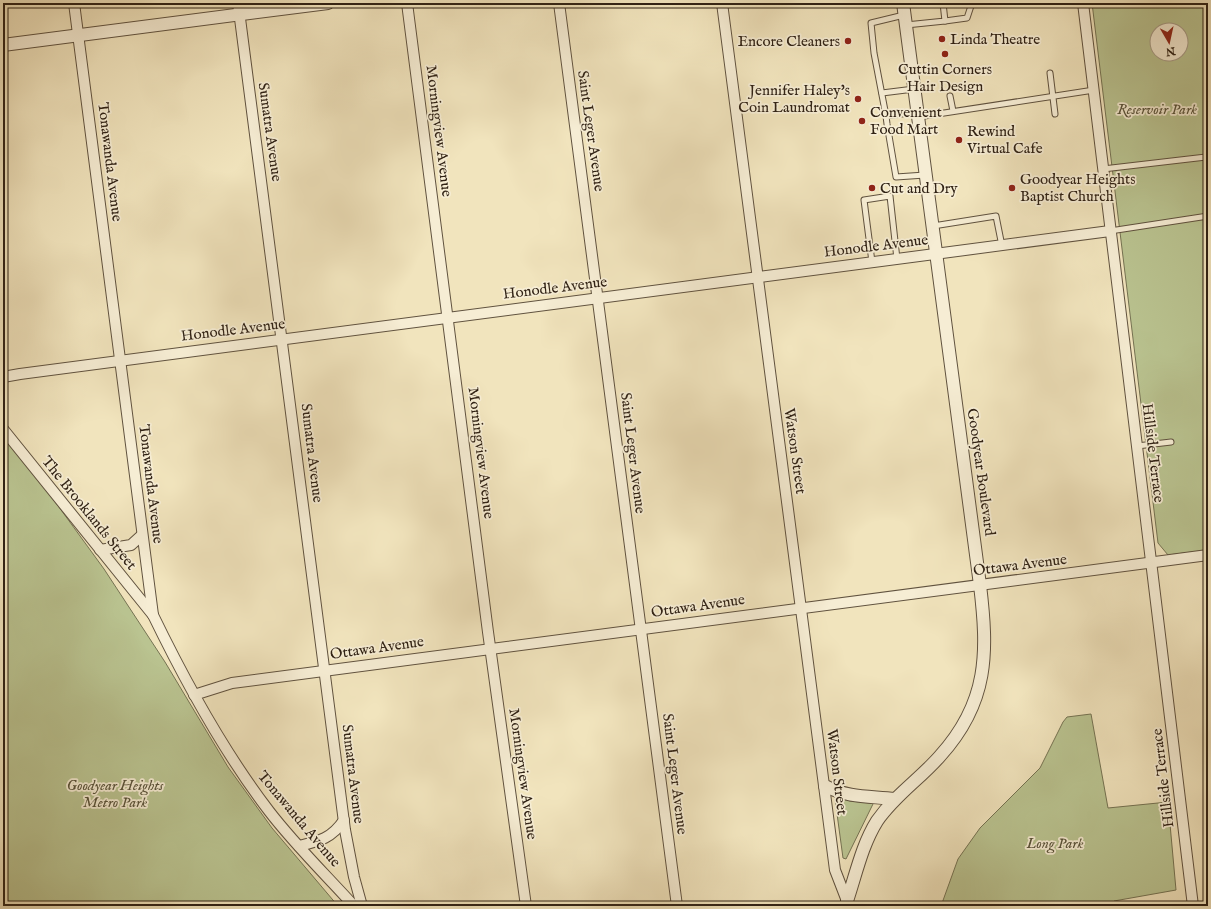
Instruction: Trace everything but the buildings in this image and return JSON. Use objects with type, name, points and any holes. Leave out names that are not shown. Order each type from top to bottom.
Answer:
[{"type":"street","name":"Tonawanda Avenue","points":[[74,3],[153,615],[174,659],[194,695],[251,787],[299,846],[354,906]]},
{"type":"street","points":[[3,45],[79,35],[239,9],[328,3]]},
{"type":"street","name":"Morningview Avenue","points":[[407,3],[526,906]]},
{"type":"street","name":"Saint Leger Avenue","points":[[559,3],[677,906]]},
{"type":"street","name":"Watson Street","points":[[722,3],[825,786],[834,870],[847,903]]},
{"type":"street","name":"Hillside Terrace","points":[[1083,3],[1193,906]]},
{"type":"street","name":"Sumatra Avenue","points":[[239,9],[283,339],[344,820],[354,877],[362,906]]},
{"type":"street","name":"Goodyear Boulevard","points":[[847,903],[866,842],[877,822],[895,799],[940,756],[960,730],[971,710],[978,690],[984,661],[985,624],[905,14]]},
{"type":"street","name":"Honodle Avenue","points":[[3,377],[120,360],[1110,231]]},
{"type":"street","name":"The Brooklands Street","points":[[3,430],[153,615]]},
{"type":"street","points":[[100,550],[131,545],[142,535]]},
{"type":"street","name":"Ottawa Avenue","points":[[194,695],[232,683],[801,607],[1208,555]]},
{"type":"street","points":[[825,786],[839,793],[856,797],[895,799]]},
{"type":"street","points":[[299,846],[325,839],[337,831],[344,820]]},
{"type":"lane","points":[[943,3],[945,21]]},
{"type":"lane","points":[[926,175],[896,177],[874,53],[871,23],[905,14],[945,21],[967,18],[972,3]]},
{"type":"lane","points":[[1050,73],[1055,114]]},
{"type":"lane","points":[[882,93],[914,89]]},
{"type":"lane","points":[[886,116],[952,112],[1094,90]]},
{"type":"lane","points":[[950,96],[952,112]]},
{"type":"lane","points":[[1103,169],[1206,157],[1208,171]]},
{"type":"lane","points":[[872,262],[864,200],[890,196],[897,259]]},
{"type":"lane","points":[[933,226],[996,216],[1002,246]]},
{"type":"lane","points":[[1110,231],[1208,216]]},
{"type":"lane","points":[[1138,446],[1171,442]]},
{"type":"green space","name":"Reservoir Park","points":[[1092,3],[1208,3],[1208,550],[1168,555],[1158,543]]},
{"type":"green space","name":"Goodyear Heights Metro Park","points":[[3,430],[104,569],[165,662],[228,767],[272,828],[338,906],[3,906]]},
{"type":"green space","name":"Long Park","points":[[1091,714],[1108,808],[1168,802],[1176,890],[1114,901],[1114,906],[941,906],[958,859],[980,828],[1040,768],[1067,717]]},
{"type":"green space","points":[[838,796],[850,801],[873,804],[846,859],[843,858],[835,799]]},
{"type":"place","name":"Linda Theatre","points":[[942,39]]},
{"type":"place","name":"Encore Cleaners","points":[[848,41]]},
{"type":"place","name":"Cuttin Corners Hair Design","points":[[945,54]]},
{"type":"place","name":"Jennifer Haley's Coin Laundromat","points":[[858,99]]},
{"type":"place","name":"Convenient Food Mart","points":[[862,121]]},
{"type":"place","name":"Rewind Virtual Cafe","points":[[959,140]]},
{"type":"place","name":"Cut and Dry","points":[[872,188]]},
{"type":"place","name":"Goodyear Heights Baptist Church","points":[[1012,188]]}]
